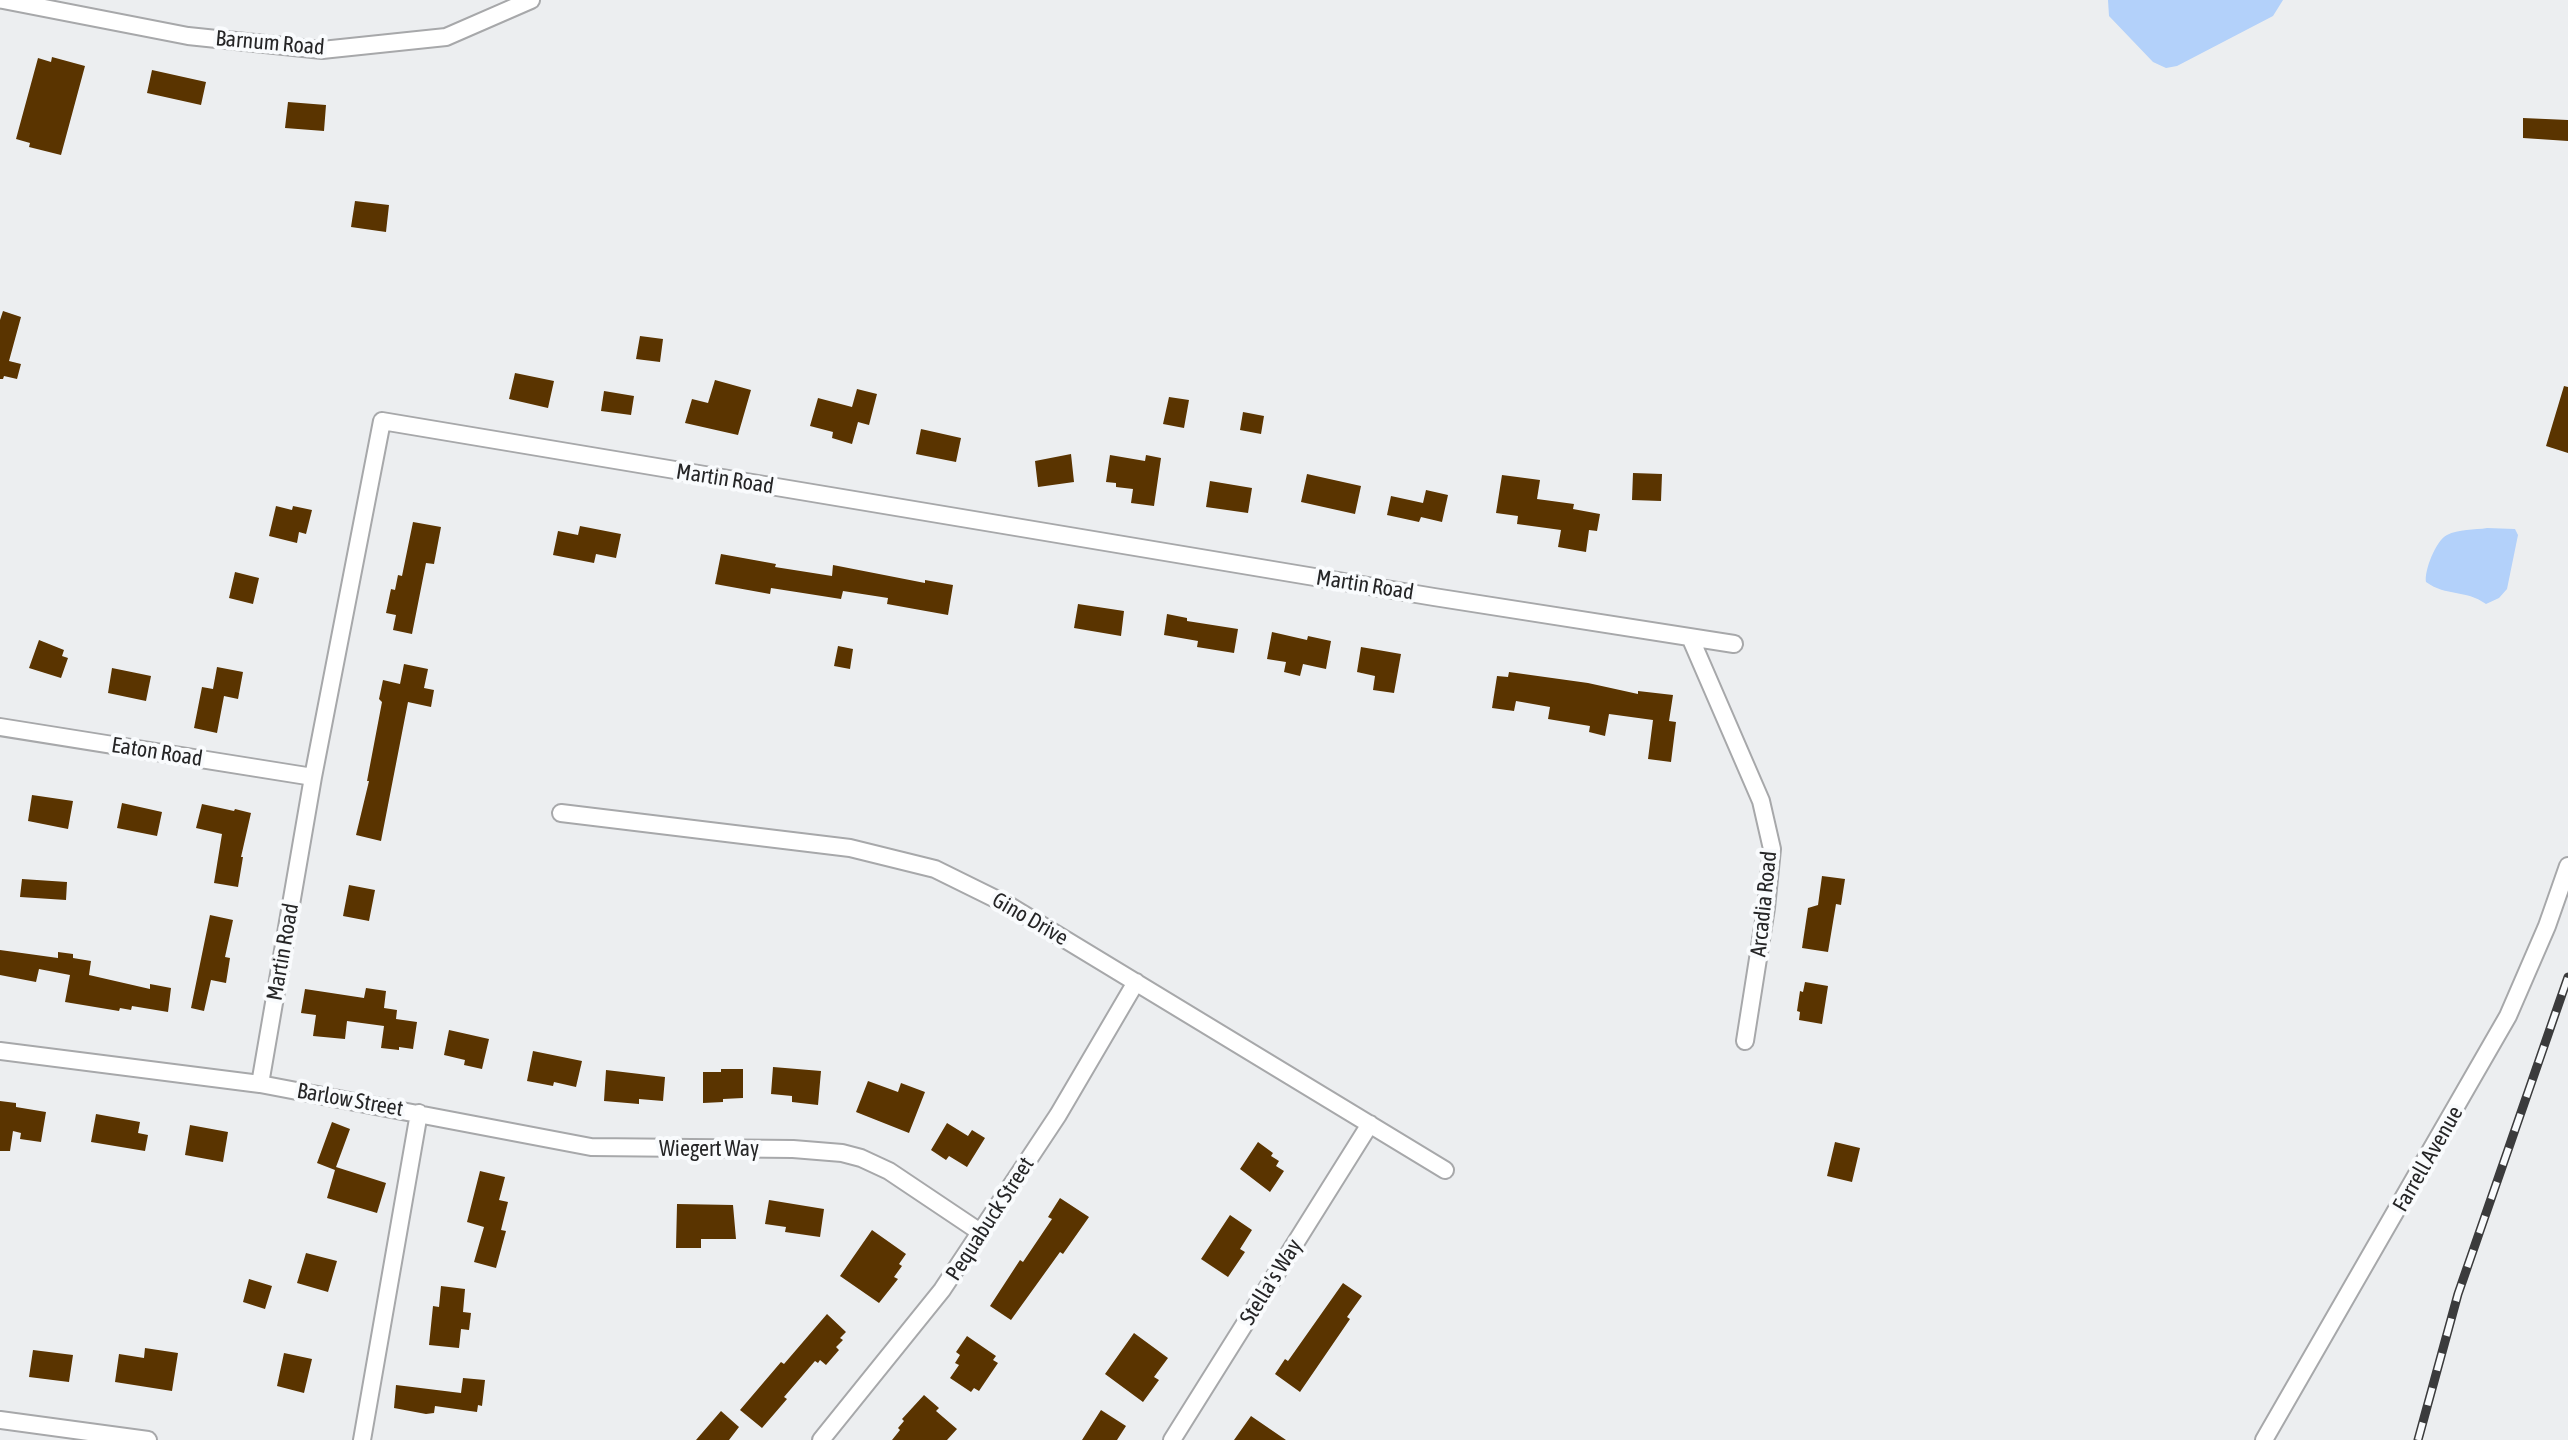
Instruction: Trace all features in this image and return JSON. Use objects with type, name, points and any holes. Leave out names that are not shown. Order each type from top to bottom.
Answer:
[{"type":"street","name":"Barnum Road","points":[[3,0],[188,36],[322,50],[446,37],[531,0]]},
{"type":"street","name":"Martin Road","points":[[260,1084],[313,777],[382,421],[1734,644]]},
{"type":"street","name":"Arcadia Road","points":[[1690,637],[1761,801],[1772,849],[1745,1041]]},
{"type":"street","name":"Eaton Road","points":[[0,727],[313,777]]},
{"type":"street","name":"Gino Drive","points":[[561,813],[850,848],[935,869],[1010,906],[1445,1170]]},
{"type":"street","name":"Farrell Avenue","points":[[2264,1440],[2508,1016],[2547,926],[2568,866]]},
{"type":"street","name":"Pequabuck Street","points":[[821,1440],[927,1312],[1058,1115],[1136,982]]},
{"type":"street","name":"Barlow Street","points":[[0,1051],[260,1084],[419,1113],[362,1440]]},
{"type":"street","name":"Wiegert Way","points":[[419,1113],[591,1147],[793,1149],[842,1153],[889,1171],[980,1232]]},
{"type":"street","name":"Stella's Way","points":[[1172,1440],[1370,1124]]},
{"type":"street","points":[[0,1420],[148,1440]]},
{"type":"water","points":[[2108,0],[2283,0],[2273,16],[2177,66],[2166,68],[2153,62],[2109,16]]},
{"type":"water","points":[[2487,528],[2515,529],[2518,535],[2507,589],[2499,598],[2486,604],[2426,582],[2432,556],[2443,538],[2456,532]]},
{"type":"building","points":[[52,57],[85,66],[61,155],[29,147],[30,143],[16,139],[38,58],[51,62]]},
{"type":"building","points":[[152,70],[206,82],[201,105],[147,93]]},
{"type":"building","points":[[288,102],[326,105],[324,131],[285,128]]},
{"type":"building","points":[[2523,118],[2568,120],[2568,141],[2523,138]]},
{"type":"building","points":[[355,201],[389,205],[386,232],[351,227]]},
{"type":"building","points":[[3,311],[21,317],[9,361],[21,364],[17,379],[4,376],[0,379],[0,320]]},
{"type":"building","points":[[640,336],[663,339],[660,362],[636,359]]},
{"type":"building","points":[[515,373],[554,381],[548,408],[509,399]]},
{"type":"building","points":[[715,380],[751,390],[738,435],[685,423],[692,399],[708,403]]},
{"type":"building","points":[[2564,386],[2568,387],[2568,453],[2546,446]]},
{"type":"building","points":[[857,389],[877,394],[869,425],[858,422],[852,444],[832,438],[833,432],[810,426],[818,398],[852,407]]},
{"type":"building","points":[[604,391],[634,396],[631,415],[601,411]]},
{"type":"building","points":[[1169,397],[1189,400],[1184,428],[1163,424]]},
{"type":"building","points":[[1243,412],[1264,416],[1261,434],[1240,430]]},
{"type":"building","points":[[921,429],[961,438],[956,462],[916,454]]},
{"type":"building","points":[[1071,454],[1074,482],[1038,487],[1035,461]]},
{"type":"building","points":[[1110,455],[1145,461],[1146,455],[1161,458],[1154,506],[1131,503],[1133,489],[1106,482]]},
{"type":"building","points":[[1633,473],[1662,474],[1661,501],[1632,500]]},
{"type":"building","points":[[1307,474],[1361,486],[1355,514],[1301,502]]},
{"type":"building","points":[[1502,475],[1540,480],[1537,499],[1574,504],[1573,509],[1600,514],[1597,531],[1589,530],[1586,552],[1558,547],[1561,530],[1517,524],[1518,516],[1496,513]]},
{"type":"building","points":[[1210,481],[1252,488],[1248,513],[1206,507]]},
{"type":"building","points":[[1426,490],[1448,495],[1442,522],[1421,517],[1419,522],[1387,515],[1391,496],[1423,503]]},
{"type":"building","points":[[276,506],[312,510],[306,534],[299,532],[297,543],[269,536]]},
{"type":"building","points":[[413,522],[441,527],[434,564],[426,563],[412,634],[393,630],[396,615],[386,613],[391,589],[395,590],[398,575],[402,576]]},
{"type":"building","points":[[580,526],[621,534],[616,558],[596,554],[594,563],[553,555],[558,531],[578,535]]},
{"type":"building","points":[[721,554],[832,576],[833,565],[925,583],[925,580],[953,585],[948,615],[887,604],[888,598],[843,591],[841,599],[771,588],[770,594],[715,584]]},
{"type":"building","points":[[235,572],[259,578],[253,604],[229,598]]},
{"type":"building","points":[[1078,604],[1124,611],[1121,636],[1074,628]]},
{"type":"building","points":[[1167,614],[1187,618],[1187,621],[1238,629],[1234,653],[1197,647],[1198,641],[1164,635]]},
{"type":"building","points":[[1272,632],[1307,640],[1308,636],[1331,641],[1326,669],[1303,664],[1300,676],[1284,672],[1286,662],[1267,659]]},
{"type":"building","points":[[39,640],[64,650],[62,656],[68,658],[61,678],[29,668]]},
{"type":"building","points":[[838,646],[853,649],[850,669],[834,666]]},
{"type":"building","points":[[1361,647],[1401,654],[1394,693],[1373,690],[1375,676],[1357,672]]},
{"type":"building","points":[[404,664],[428,669],[424,688],[434,690],[431,707],[408,702],[381,841],[356,835],[369,781],[383,680],[400,684]]},
{"type":"building","points":[[217,667],[243,672],[238,699],[224,696],[217,733],[194,728],[202,687],[213,689]]},
{"type":"building","points":[[112,668],[151,676],[146,701],[108,693]]},
{"type":"building","points":[[1509,672],[1588,683],[1638,694],[1638,691],[1673,695],[1669,721],[1676,722],[1671,762],[1648,759],[1653,720],[1609,714],[1605,736],[1589,732],[1590,726],[1548,719],[1550,707],[1516,701],[1514,711],[1492,708],[1497,676],[1508,677]]},
{"type":"building","points":[[32,795],[73,801],[68,829],[28,821]]},
{"type":"building","points":[[122,803],[162,812],[157,836],[117,828]]},
{"type":"building","points":[[202,804],[251,813],[238,887],[214,883],[222,834],[196,828]]},
{"type":"building","points":[[1822,876],[1845,879],[1841,905],[1836,904],[1828,952],[1802,948],[1808,908],[1818,905]]},
{"type":"building","points":[[22,879],[67,882],[66,900],[20,897]]},
{"type":"building","points":[[349,885],[375,890],[369,921],[343,916]]},
{"type":"building","points":[[210,915],[233,920],[225,957],[230,958],[226,983],[211,980],[204,1011],[191,1008]]},
{"type":"building","points":[[0,950],[58,958],[58,952],[73,954],[73,958],[91,961],[89,975],[150,989],[150,984],[171,988],[168,1012],[132,1006],[131,1010],[120,1008],[119,1011],[65,1002],[70,975],[39,969],[36,982],[0,975]]},
{"type":"building","points":[[1805,982],[1828,986],[1822,1024],[1799,1020],[1800,991],[1803,992]]},
{"type":"building","points":[[366,988],[386,991],[384,1008],[397,1010],[396,1019],[417,1022],[413,1049],[381,1048],[384,1026],[347,1021],[345,1039],[313,1036],[316,1015],[301,1013],[305,989],[364,998]]},
{"type":"building","points":[[449,1030],[489,1039],[482,1069],[464,1065],[465,1060],[444,1055]]},
{"type":"building","points":[[533,1051],[582,1061],[576,1087],[527,1081]]},
{"type":"building","points":[[773,1067],[821,1071],[818,1105],[792,1102],[792,1096],[771,1094]]},
{"type":"building","points":[[721,1069],[743,1069],[743,1098],[703,1103],[703,1072],[721,1072]]},
{"type":"building","points":[[606,1070],[665,1077],[663,1101],[639,1099],[639,1104],[604,1101]]},
{"type":"building","points":[[868,1081],[898,1092],[901,1083],[925,1092],[909,1133],[856,1112]]},
{"type":"building","points":[[0,1101],[46,1112],[41,1142],[20,1139],[21,1133],[13,1131],[10,1151],[0,1151]]},
{"type":"building","points":[[96,1114],[140,1122],[138,1133],[148,1135],[145,1151],[91,1142]]},
{"type":"building","points":[[332,1122],[350,1129],[336,1167],[386,1183],[377,1213],[327,1198],[335,1170],[317,1163]]},
{"type":"building","points":[[947,1123],[968,1136],[972,1130],[985,1138],[967,1167],[949,1156],[946,1160],[931,1150]]},
{"type":"building","points":[[190,1125],[228,1132],[223,1162],[185,1155]]},
{"type":"building","points":[[1258,1142],[1273,1153],[1271,1156],[1279,1161],[1276,1166],[1284,1171],[1270,1192],[1240,1169]]},
{"type":"building","points":[[1835,1142],[1860,1148],[1852,1182],[1827,1176]]},
{"type":"building","points":[[480,1171],[505,1177],[499,1200],[508,1202],[501,1230],[506,1231],[496,1268],[474,1262],[484,1227],[467,1222]]},
{"type":"building","points":[[1060,1198],[1089,1217],[1011,1320],[990,1306],[1052,1219],[1048,1217]]},
{"type":"building","points":[[769,1200],[824,1209],[820,1237],[785,1232],[786,1227],[765,1224]]},
{"type":"building","points":[[677,1204],[733,1205],[736,1239],[701,1239],[701,1248],[676,1248]]},
{"type":"building","points":[[1230,1215],[1252,1230],[1240,1249],[1245,1252],[1228,1277],[1201,1259]]},
{"type":"building","points":[[872,1230],[906,1254],[894,1277],[898,1279],[879,1303],[840,1276]]},
{"type":"building","points":[[306,1253],[337,1261],[328,1292],[297,1283]]},
{"type":"building","points":[[249,1279],[272,1286],[265,1309],[243,1302]]},
{"type":"building","points":[[1343,1283],[1362,1296],[1300,1392],[1275,1374],[1285,1359],[1288,1361]]},
{"type":"building","points":[[441,1286],[465,1289],[463,1312],[471,1313],[469,1330],[461,1329],[459,1348],[429,1345],[433,1306],[439,1307]]},
{"type":"building","points":[[827,1314],[846,1332],[836,1347],[839,1350],[826,1365],[820,1360],[818,1363],[815,1361],[762,1428],[740,1410]]},
{"type":"building","points":[[1134,1333],[1168,1358],[1154,1377],[1159,1380],[1143,1402],[1105,1374]]},
{"type":"building","points":[[967,1336],[996,1356],[993,1360],[998,1363],[979,1391],[974,1388],[971,1392],[950,1378],[959,1365],[955,1363],[960,1355],[956,1352]]},
{"type":"building","points":[[145,1348],[178,1353],[172,1391],[115,1382],[119,1354],[144,1358]]},
{"type":"building","points":[[33,1350],[73,1355],[69,1382],[29,1377]]},
{"type":"building","points":[[284,1353],[312,1359],[304,1393],[277,1386]]},
{"type":"building","points":[[463,1378],[485,1380],[482,1406],[478,1405],[477,1412],[435,1406],[434,1413],[426,1414],[394,1408],[396,1385],[461,1393]]},
{"type":"building","points":[[924,1395],[939,1408],[936,1411],[957,1429],[947,1440],[892,1440],[900,1430],[902,1419]]},
{"type":"building","points":[[1101,1410],[1126,1426],[1117,1440],[1082,1440]]},
{"type":"building","points":[[721,1411],[739,1427],[729,1440],[696,1440]]},
{"type":"building","points":[[1251,1416],[1286,1440],[1234,1440]]},
{"type":"railway","points":[[2418,1440],[2458,1294],[2568,977]]}]
